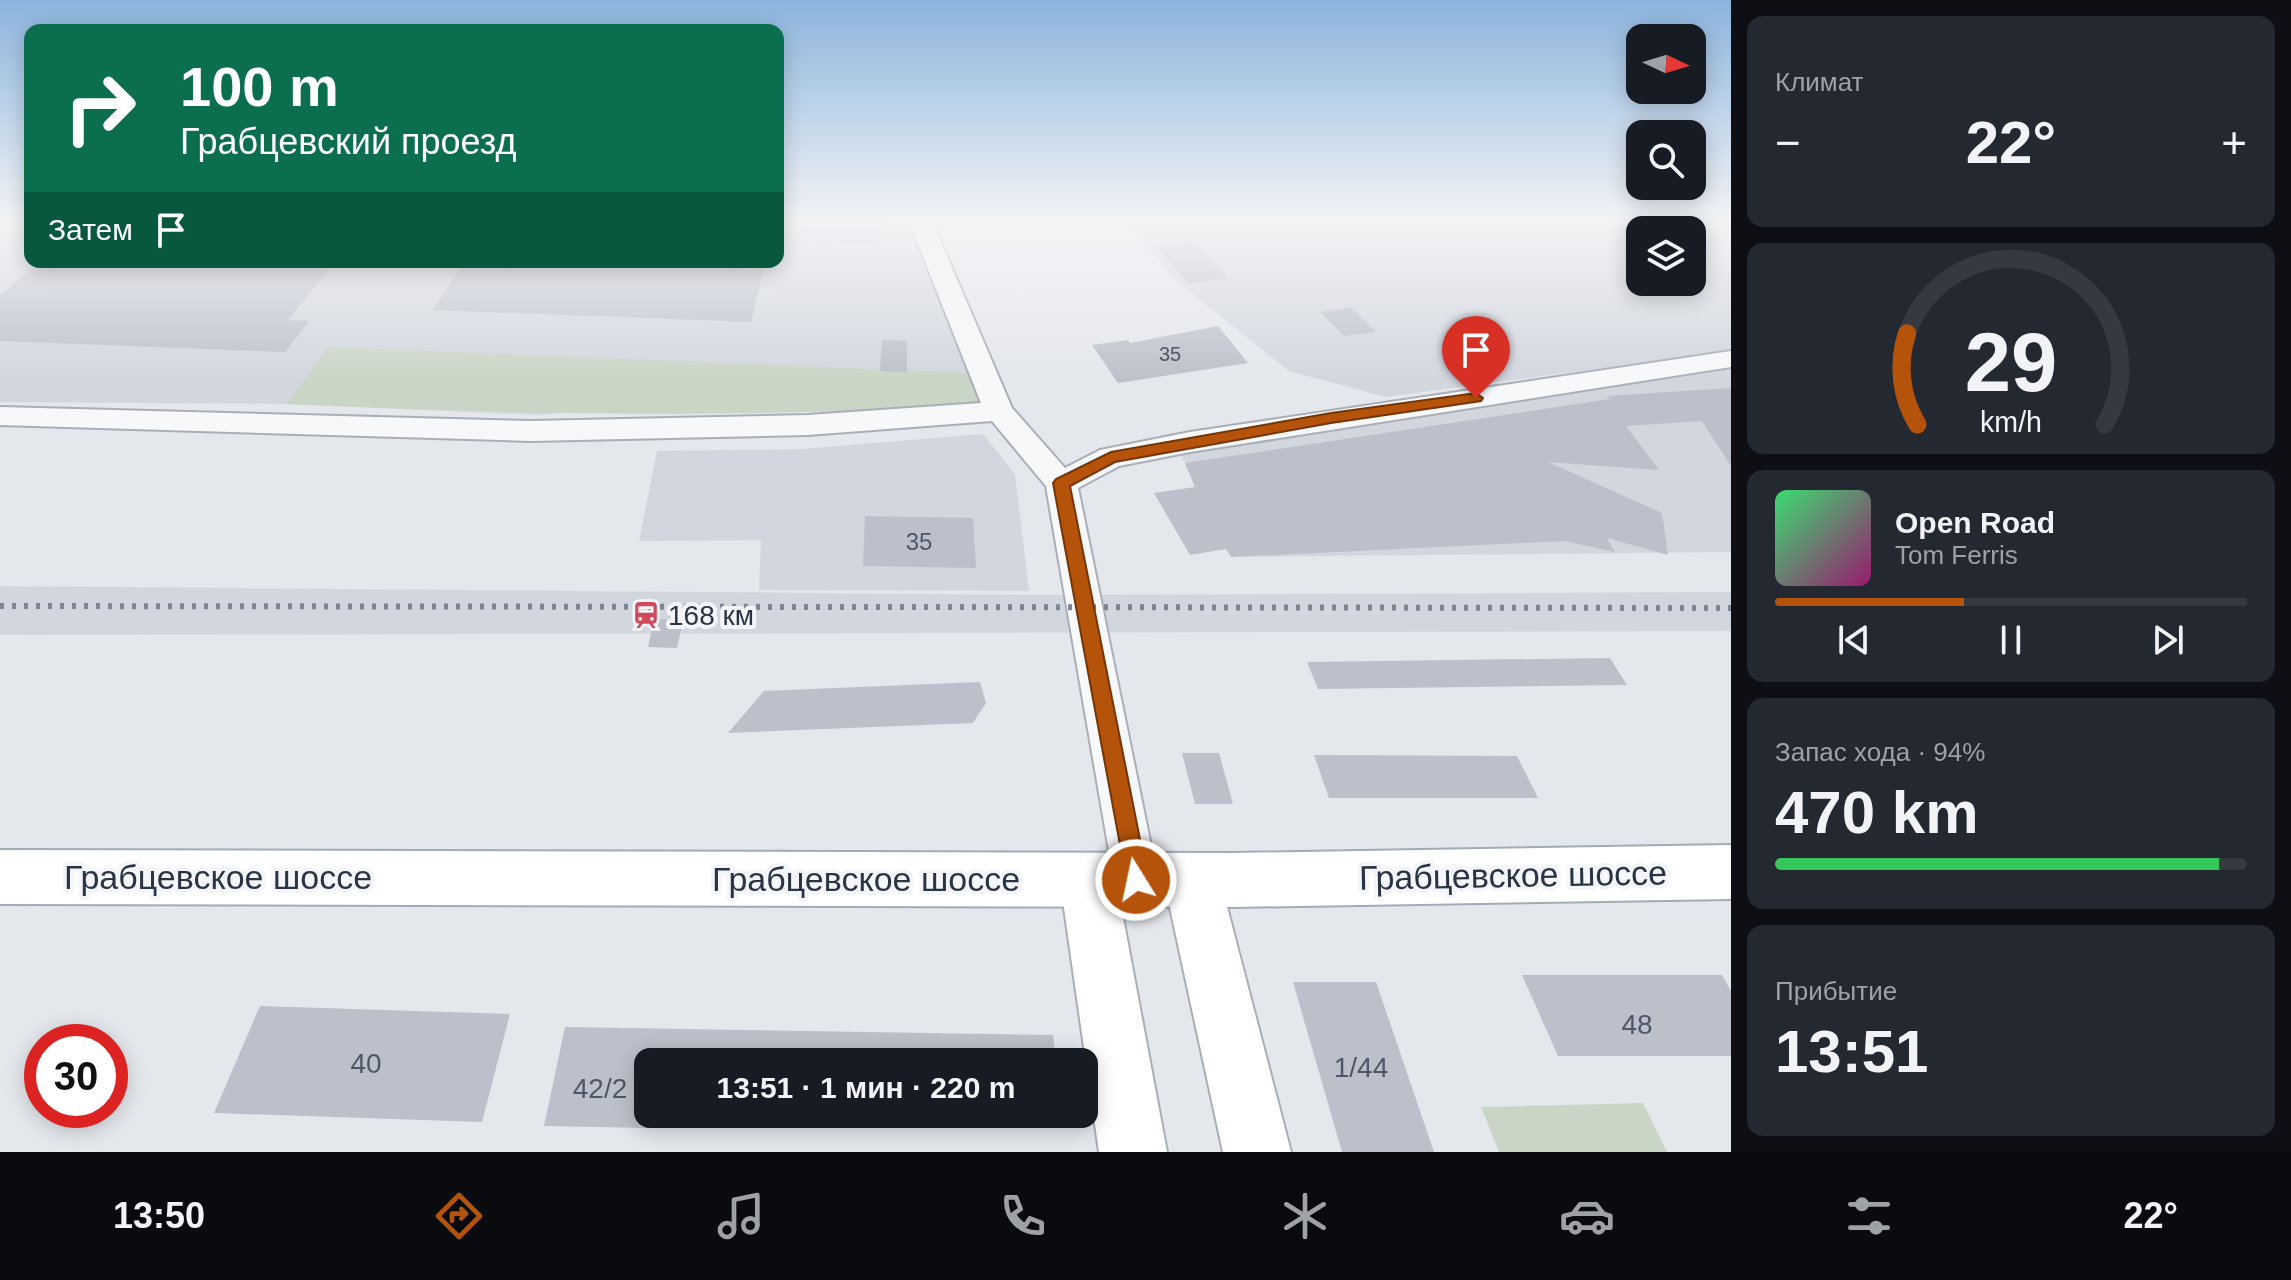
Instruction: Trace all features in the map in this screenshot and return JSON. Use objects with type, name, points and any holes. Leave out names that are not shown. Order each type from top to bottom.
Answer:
[{"type":"main road","name":"Грабцевское шоссе","points":[[0,877],[1139,880],[1731,872]]},
{"type":"main road","points":[[1133,1152],[1139,880]]},
{"type":"main road","points":[[1139,880],[1257,1152]]},
{"type":"street","points":[[942,275],[999,411],[1061,483],[1139,880]]},
{"type":"street","points":[[1061,483],[1111,457],[1190,442],[1731,359]]},
{"type":"street","points":[[0,416],[531,431],[808,425],[999,411]]},
{"type":"shaded area","points":[[0,275],[932,275],[975,373],[540,415],[287,404],[0,402]]},
{"type":"shaded area","points":[[1171,275],[1626,275],[1626,296],[1706,296],[1706,275],[1731,275],[1731,351],[1386,397],[1289,371]]},
{"type":"shaded area","points":[[1731,369],[1731,552],[1231,557],[1212,527],[1181,454]]},
{"type":"shaded area","points":[[983,434],[1015,474],[1029,591],[759,590],[761,540],[639,541],[657,451],[802,449]]},
{"type":"shaded area","points":[[0,586],[1040,595],[1731,592],[1731,631],[0,635]]},
{"type":"green space","points":[[328,347],[975,373],[979,404],[806,412],[633,414],[287,404]]},
{"type":"green space","points":[[1643,1103],[1667,1152],[1499,1152],[1481,1107]]},
{"type":"building","points":[[24,275],[325,275],[288,320],[309,321],[285,352],[0,341],[0,295]]},
{"type":"building","points":[[456,275],[763,275],[751,322],[433,310]]},
{"type":"building","points":[[1180,275],[1225,275],[1228,278],[1188,284]]},
{"type":"building","points":[[1351,307],[1376,332],[1344,336],[1320,312]]},
{"type":"building","points":[[1218,326],[1248,363],[1118,383],[1092,345],[1128,340],[1130,343]]},
{"type":"building","points":[[882,340],[907,341],[907,372],[880,371]]},
{"type":"building","points":[[1731,388],[1731,466],[1702,421],[1626,426],[1659,470],[1548,462],[1662,513],[1668,555],[1607,538],[1615,552],[1565,541],[1231,557],[1226,549],[1190,555],[1154,493],[1195,487],[1185,463],[1610,399],[1607,396]]},
{"type":"building","points":[[865,516],[973,518],[976,568],[863,566]]},
{"type":"building","points":[[654,619],[683,620],[677,648],[648,647]]},
{"type":"building","points":[[1610,658],[1627,685],[1318,689],[1307,662]]},
{"type":"building","points":[[980,682],[986,703],[973,723],[728,733],[764,691]]},
{"type":"building","points":[[1182,753],[1219,753],[1233,804],[1195,804]]},
{"type":"building","points":[[1314,755],[1517,756],[1538,798],[1329,798]]},
{"type":"building","points":[[1522,975],[1722,975],[1731,991],[1731,1056],[1558,1056]]},
{"type":"building","points":[[1293,982],[1376,982],[1434,1152],[1342,1152]]},
{"type":"building","points":[[260,1006],[510,1014],[482,1122],[214,1113]]},
{"type":"building","points":[[565,1027],[1053,1035],[1054,1048],[634,1048],[634,1128],[544,1126]]},
{"type":"railway","points":[[0,606],[1731,608]]},
{"type":"place","name":"168 км","points":[[646,615]]},
{"type":"route","points":[[1136,880],[1061,483],[1111,457],[1331,418],[1476,398]]}]
